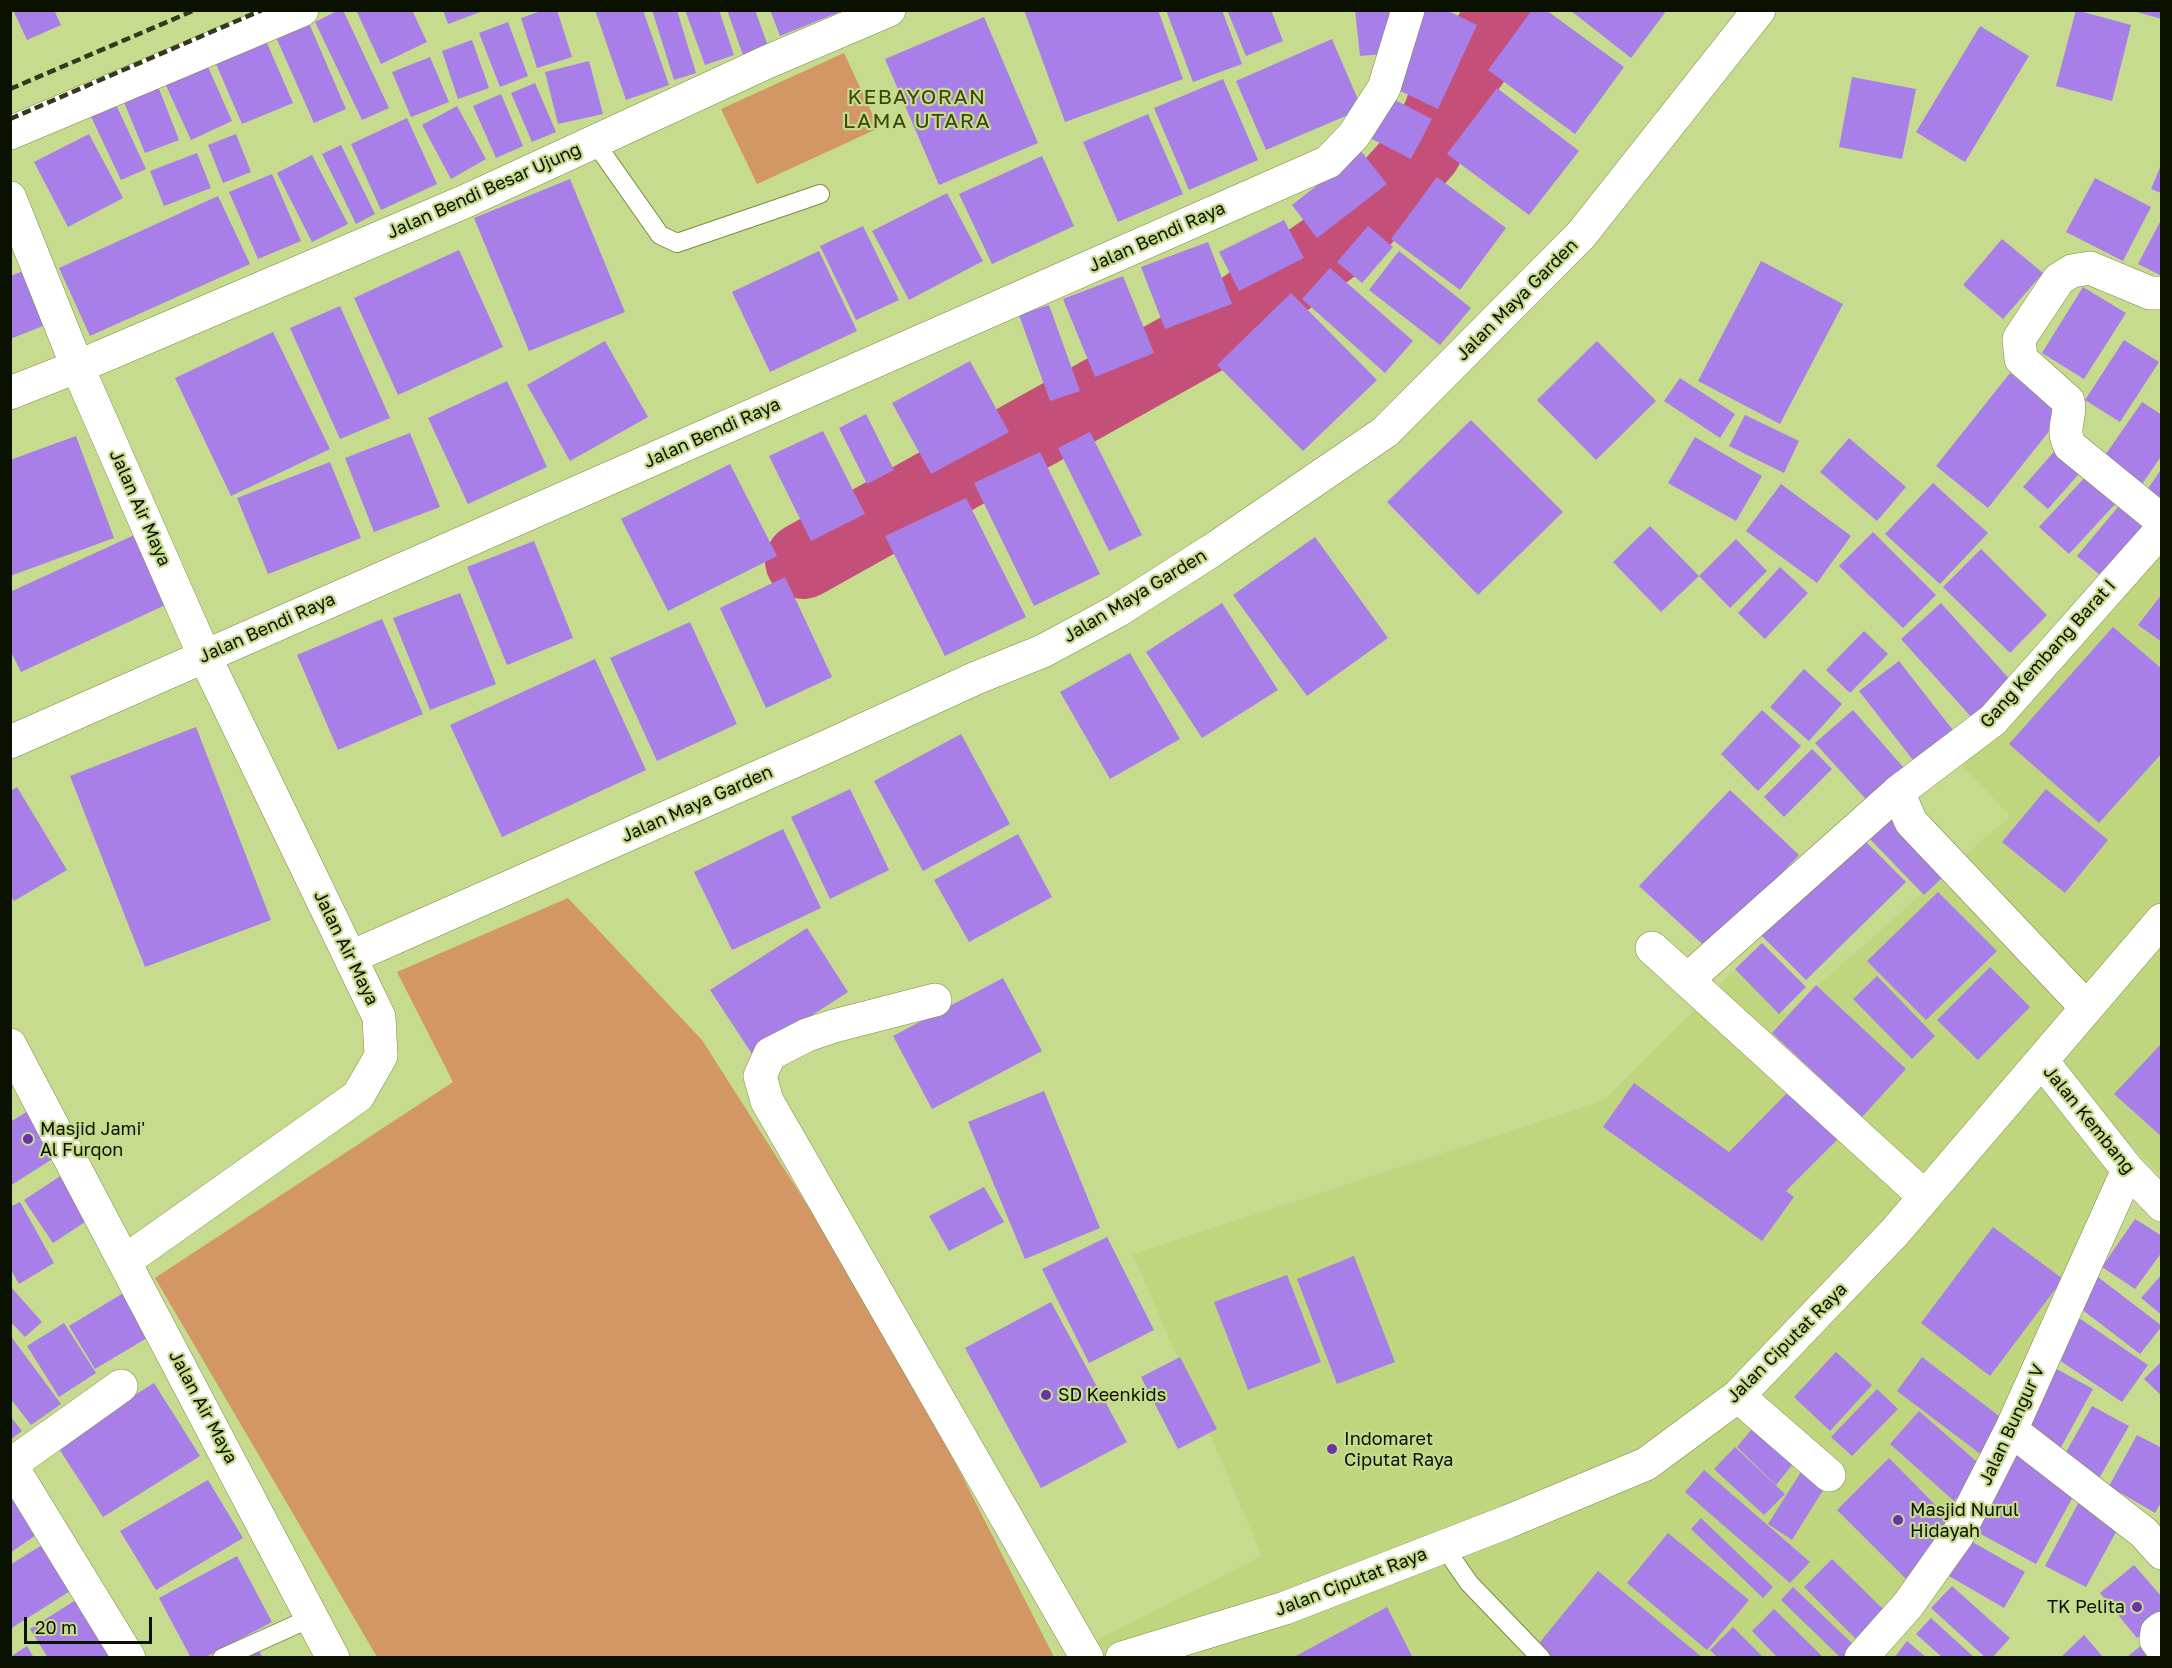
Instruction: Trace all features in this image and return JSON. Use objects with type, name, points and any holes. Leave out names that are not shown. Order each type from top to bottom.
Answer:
[{"type":"street","points":[[10,133],[302,10]]},
{"type":"street","name":"Jalan Bendi Besar Ujung","points":[[10,393],[444,210],[767,62],[889,10]]},
{"type":"street","name":"Jalan Bendi Raya","points":[[10,742],[1328,162],[1354,135],[1384,88],[1408,10]]},
{"type":"street","name":"Jalan Maya Garden","points":[[351,957],[845,739],[975,678],[1043,651],[1118,611],[1211,551],[1385,432],[1581,235],[1759,10]]},
{"type":"street","name":"Jalan Air Maya","points":[[10,198],[77,366],[204,655],[379,1017],[381,1056],[358,1096],[126,1261],[333,1658]]},
{"type":"street","points":[[2162,293],[2150,293],[2090,268],[2072,271],[2059,279],[2019,339],[2019,349],[2021,359],[2068,400],[2070,408],[2065,436],[2070,446],[2162,521]]},
{"type":"street","name":"Gang Kembang Barat I","points":[[1687,980],[1898,792],[1993,720],[2162,529]]},
{"type":"street","points":[[1898,792],[1911,822],[2086,1008]]},
{"type":"street","name":"Jalan Ciputat Raya","points":[[1122,1658],[1285,1608],[1444,1547],[1646,1464],[1738,1395],[1894,1233],[2162,920]]},
{"type":"street","points":[[1652,948],[1925,1197]]},
{"type":"street","points":[[934,1000],[807,1035],[770,1054],[760,1077],[767,1101],[1087,1658]]},
{"type":"street","points":[[10,1045],[126,1261]]},
{"type":"street","name":"Jalan Kembang","points":[[2042,1061],[2128,1170],[2162,1205]]},
{"type":"street","name":"Jalan Bungur V","points":[[1861,1658],[1908,1605],[1957,1536],[2011,1430],[2128,1170]]},
{"type":"street","points":[[121,1386],[11,1465],[129,1658]]},
{"type":"street","points":[[1738,1395],[1829,1475]]},
{"type":"street","points":[[2011,1430],[2143,1532],[2162,1553]]},
{"type":"street","points":[[2162,1629],[2157,1632],[2156,1640],[2162,1648]]},
{"type":"lane","points":[[594,141],[660,235],[677,243],[820,194]]},
{"type":"lane","points":[[1444,1547],[1469,1583],[1541,1658]]},
{"type":"lane","points":[[222,1658],[313,1617]]},
{"type":"shaded area","points":[[844,53],[879,128],[757,184],[721,109]]},
{"type":"shaded area","points":[[2161,539],[2161,1175],[2128,1142],[2015,1467],[1870,1658],[1062,1658],[1262,1556],[1133,1254],[1603,1101],[1741,964],[1787,1013],[2010,816],[1956,759]]},
{"type":"shaded area","points":[[568,898],[702,1040],[892,1338],[1054,1657],[377,1657],[155,1278],[453,1082],[397,972]]},
{"type":"building","points":[[13,10],[54,10],[61,25],[27,40]]},
{"type":"building","points":[[343,10],[389,108],[362,120],[315,22]]},
{"type":"building","points":[[356,10],[412,10],[427,42],[381,64]]},
{"type":"building","points":[[443,10],[483,10],[483,11],[448,24]]},
{"type":"building","points":[[544,10],[557,10],[572,57],[537,68],[521,18]]},
{"type":"building","points":[[595,10],[643,10],[669,85],[626,100]]},
{"type":"building","points":[[652,10],[677,10],[696,73],[674,80]]},
{"type":"building","points":[[685,10],[719,10],[734,55],[705,65]]},
{"type":"building","points":[[727,10],[755,10],[768,46],[743,55]]},
{"type":"building","points":[[770,10],[842,10],[842,11],[780,36]]},
{"type":"building","points":[[1024,10],[1158,10],[1183,79],[1065,122]]},
{"type":"building","points":[[1166,10],[1222,10],[1242,64],[1193,82]]},
{"type":"building","points":[[1227,10],[1271,10],[1283,41],[1246,56]]},
{"type":"building","points":[[1355,10],[1389,10],[1394,53],[1360,56]]},
{"type":"building","points":[[1424,10],[1446,10],[1477,25],[1438,109],[1388,85]]},
{"type":"building","points":[[1532,10],[1546,10],[1624,67],[1575,134],[1488,70]]},
{"type":"building","points":[[1570,10],[1667,10],[1631,58]]},
{"type":"building","points":[[2076,10],[2131,25],[2112,101],[2056,86]]},
{"type":"building","points":[[2133,10],[2162,10],[2162,19],[2133,11]]},
{"type":"building","points":[[984,17],[1038,143],[939,185],[885,59]]},
{"type":"building","points":[[308,21],[346,109],[314,123],[275,35]]},
{"type":"building","points":[[508,22],[528,76],[500,87],[479,33]]},
{"type":"building","points":[[1980,26],[2029,56],[1965,162],[1916,132]]},
{"type":"building","points":[[264,36],[293,103],[242,124],[213,57]]},
{"type":"building","points":[[1332,39],[1362,109],[1266,150],[1236,81]]},
{"type":"building","points":[[472,40],[489,88],[458,99],[442,51]]},
{"type":"building","points":[[430,57],[449,102],[411,117],[392,72]]},
{"type":"building","points":[[205,60],[232,121],[191,140],[163,79]]},
{"type":"building","points":[[589,61],[603,114],[558,124],[545,72]]},
{"type":"building","points":[[1852,77],[1916,89],[1902,159],[1839,147]]},
{"type":"building","points":[[1223,79],[1258,160],[1189,190],[1154,108]]},
{"type":"building","points":[[156,81],[179,140],[145,153],[121,95]]},
{"type":"building","points":[[535,83],[556,132],[532,142],[511,93]]},
{"type":"building","points":[[1497,88],[1579,151],[1529,215],[1447,154]]},
{"type":"building","points":[[111,94],[146,169],[121,180],[86,106]]},
{"type":"building","points":[[501,94],[523,146],[496,158],[473,106]]},
{"type":"building","points":[[1391,98],[1432,119],[1411,159],[1370,138]]},
{"type":"building","points":[[457,106],[486,159],[451,179],[422,125]]},
{"type":"building","points":[[1148,114],[1183,194],[1118,222],[1083,142]]},
{"type":"building","points":[[407,118],[437,184],[381,210],[351,144]]},
{"type":"building","points":[[89,134],[123,198],[68,227],[34,162]]},
{"type":"building","points":[[236,134],[251,172],[223,183],[208,145]]},
{"type":"building","points":[[341,145],[375,214],[356,224],[322,154]]},
{"type":"building","points":[[1361,151],[1387,184],[1317,238],[1292,205]]},
{"type":"building","points":[[197,153],[211,188],[164,206],[150,171]]},
{"type":"building","points":[[312,155],[348,224],[312,242],[277,173]]},
{"type":"building","points":[[1042,156],[1074,226],[992,264],[959,194]]},
{"type":"building","points":[[2162,165],[2162,193],[2151,189]]},
{"type":"building","points":[[272,174],[301,241],[258,259],[229,192]]},
{"type":"building","points":[[1437,177],[1506,228],[1460,290],[1391,239]]},
{"type":"building","points":[[2095,178],[2151,207],[2123,261],[2066,232]]},
{"type":"building","points":[[570,179],[625,312],[529,351],[474,218]]},
{"type":"building","points":[[947,193],[983,261],[909,300],[872,231]]},
{"type":"building","points":[[218,196],[250,264],[90,336],[59,268]]},
{"type":"building","points":[[2162,218],[2162,276],[2138,264]]},
{"type":"building","points":[[1284,220],[1304,258],[1239,291],[1219,252]]},
{"type":"building","points":[[863,226],[899,300],[856,320],[820,246]]},
{"type":"building","points":[[1368,226],[1393,247],[1362,283],[1337,262]]},
{"type":"building","points":[[2002,239],[2043,273],[2003,319],[1963,285]]},
{"type":"building","points":[[1208,242],[1232,304],[1165,329],[1141,267]]},
{"type":"building","points":[[459,250],[503,347],[398,395],[354,298]]},
{"type":"building","points":[[819,251],[857,331],[770,372],[732,292]]},
{"type":"building","points":[[1399,251],[1471,308],[1440,345],[1369,290]]},
{"type":"building","points":[[1761,261],[1843,304],[1780,424],[1698,381]]},
{"type":"building","points":[[31,268],[53,322],[10,339],[10,276]]},
{"type":"building","points":[[1330,268],[1413,341],[1385,373],[1302,299]]},
{"type":"building","points":[[1123,276],[1154,353],[1095,377],[1063,299]]},
{"type":"building","points":[[2083,287],[2126,313],[2084,379],[2042,353]]},
{"type":"building","points":[[1291,293],[1377,380],[1303,451],[1217,365]]},
{"type":"building","points":[[1049,305],[1080,391],[1050,401],[1019,315]]},
{"type":"building","points":[[340,306],[390,418],[340,439],[290,328]]},
{"type":"building","points":[[273,332],[330,449],[231,496],[175,378]]},
{"type":"building","points":[[2124,340],[2159,362],[2120,422],[2085,400]]},
{"type":"building","points":[[605,341],[648,417],[570,461],[527,385]]},
{"type":"building","points":[[1597,341],[1656,401],[1596,460],[1537,400]]},
{"type":"building","points":[[970,361],[1009,432],[931,474],[892,403]]},
{"type":"building","points":[[2010,373],[2062,415],[1988,508],[1936,466]]},
{"type":"building","points":[[1680,378],[1735,414],[1720,438],[1664,401]]},
{"type":"building","points":[[507,381],[547,467],[468,504],[428,418]]},
{"type":"building","points":[[2142,402],[2162,415],[2162,455],[2140,487],[2101,461]]},
{"type":"building","points":[[866,414],[894,470],[867,484],[839,428]]},
{"type":"building","points":[[1745,415],[1799,441],[1784,473],[1729,446]]},
{"type":"building","points":[[1471,420],[1563,512],[1478,595],[1387,502]]},
{"type":"building","points":[[823,431],[865,514],[811,541],[769,456]]},
{"type":"building","points":[[1090,432],[1142,535],[1109,551],[1058,448]]},
{"type":"building","points":[[410,433],[440,507],[374,532],[345,458]]},
{"type":"building","points":[[76,436],[114,538],[10,576],[10,460]]},
{"type":"building","points":[[1695,437],[1762,476],[1736,521],[1668,483]]},
{"type":"building","points":[[1849,438],[1906,487],[1877,521],[1820,472]]},
{"type":"building","points":[[2059,446],[2084,468],[2048,509],[2023,487]]},
{"type":"building","points":[[1040,452],[1100,574],[1034,606],[974,483]]},
{"type":"building","points":[[330,462],[361,538],[268,574],[237,498]]},
{"type":"building","points":[[730,464],[777,556],[668,611],[621,519]]},
{"type":"building","points":[[2162,468],[2162,508],[2143,496]]},
{"type":"building","points":[[2087,475],[2117,502],[2069,554],[2039,527]]},
{"type":"building","points":[[1933,483],[1988,533],[1940,584],[1885,534]]},
{"type":"building","points":[[1781,484],[1851,536],[1817,583],[1746,531]]},
{"type":"building","points":[[966,498],[1026,617],[945,656],[885,536]]},
{"type":"building","points":[[2123,501],[2151,525],[2106,580],[2077,556]]},
{"type":"building","points":[[1650,526],[1699,576],[1661,612],[1613,562]]},
{"type":"building","points":[[143,531],[176,600],[21,672],[10,650],[10,592]]},
{"type":"building","points":[[1873,532],[1936,595],[1903,628],[1839,566]]},
{"type":"building","points":[[1315,537],[1388,638],[1307,696],[1233,595]]},
{"type":"building","points":[[1736,539],[1767,571],[1730,608],[1699,576]]},
{"type":"building","points":[[534,541],[573,638],[507,665],[467,567]]},
{"type":"building","points":[[1981,549],[2047,615],[2010,653],[1943,587]]},
{"type":"building","points":[[1780,567],[1808,593],[1765,639],[1738,613]]},
{"type":"building","points":[[785,577],[832,677],[766,708],[720,608]]},
{"type":"building","points":[[460,593],[496,684],[430,710],[393,618]]},
{"type":"building","points":[[2162,594],[2162,642],[2138,625]]},
{"type":"building","points":[[1222,603],[1278,690],[1202,738],[1146,652]]},
{"type":"building","points":[[1941,603],[2013,683],[1973,719],[1901,639]]},
{"type":"building","points":[[382,619],[423,714],[338,750],[297,655]]},
{"type":"building","points":[[690,622],[737,724],[657,761],[610,658]]},
{"type":"building","points":[[2113,627],[2162,669],[2162,753],[2099,823],[2009,744]]},
{"type":"building","points":[[1864,631],[1888,654],[1850,693],[1826,670]]},
{"type":"building","points":[[1130,653],[1180,739],[1110,779],[1060,692]]},
{"type":"building","points":[[595,659],[646,770],[502,837],[450,725]]},
{"type":"building","points":[[1899,661],[1956,734],[1916,764],[1859,691]]},
{"type":"building","points":[[1804,669],[1842,704],[1809,741],[1770,707]]},
{"type":"building","points":[[1762,710],[1801,746],[1758,791],[1721,754]]},
{"type":"building","points":[[1853,710],[1911,776],[1874,808],[1815,743]]},
{"type":"building","points":[[196,727],[271,920],[145,967],[70,776]]},
{"type":"building","points":[[961,734],[1010,824],[923,871],[874,781]]},
{"type":"building","points":[[1812,749],[1832,769],[1784,817],[1764,797]]},
{"type":"building","points":[[17,787],[67,870],[14,901],[10,895],[10,791]]},
{"type":"building","points":[[850,789],[889,870],[830,899],[791,817]]},
{"type":"building","points":[[2046,789],[2108,840],[2065,893],[2002,842]]},
{"type":"building","points":[[1730,790],[1799,855],[1709,950],[1639,886]]},
{"type":"building","points":[[1891,817],[1946,874],[1924,895],[1869,838]]},
{"type":"building","points":[[783,829],[821,908],[732,950],[694,872]]},
{"type":"building","points":[[1018,834],[1052,897],[969,942],[934,880]]},
{"type":"building","points":[[1860,836],[1906,882],[1806,980],[1760,934]]},
{"type":"building","points":[[1938,892],[1997,951],[1926,1020],[1867,961]]},
{"type":"building","points":[[807,928],[848,992],[752,1054],[710,990]]},
{"type":"building","points":[[1762,943],[1806,987],[1779,1014],[1735,969]]},
{"type":"building","points":[[1990,967],[2030,1007],[1978,1060],[1937,1020]]},
{"type":"building","points":[[1877,976],[1935,1036],[1912,1059],[1853,999]]},
{"type":"building","points":[[1003,978],[1042,1051],[932,1109],[893,1036]]},
{"type":"building","points":[[1816,985],[1906,1069],[1862,1117],[1772,1033]]},
{"type":"building","points":[[2162,1043],[2162,1137],[2114,1094]]},
{"type":"building","points":[[1634,1083],[1729,1152],[1793,1087],[1842,1135],[1786,1191],[1794,1197],[1762,1241],[1603,1127]]},
{"type":"building","points":[[1044,1091],[1100,1228],[1025,1259],[968,1122]]},
{"type":"building","name":"Masjid Jami' Al Furqon","points":[[28,1111],[57,1156],[10,1186],[10,1122]]},
{"type":"building","points":[[62,1175],[91,1218],[53,1243],[24,1200]]},
{"type":"building","points":[[984,1187],[1004,1222],[949,1251],[929,1216]]},
{"type":"building","points":[[20,1202],[54,1263],[19,1284],[10,1268],[10,1207]]},
{"type":"building","points":[[2135,1219],[2162,1236],[2162,1252],[2135,1289],[2102,1267]]},
{"type":"building","points":[[1993,1227],[2063,1279],[1990,1376],[1921,1323]]},
{"type":"building","points":[[1107,1237],[1154,1330],[1089,1363],[1042,1269]]},
{"type":"building","points":[[1354,1256],[1395,1362],[1337,1384],[1297,1279]]},
{"type":"building","points":[[2162,1274],[2162,1315],[2141,1298]]},
{"type":"building","points":[[1287,1275],[1321,1362],[1248,1390],[1214,1302]]},
{"type":"building","points":[[2098,1277],[2162,1326],[2140,1354],[2076,1305]]},
{"type":"building","points":[[10,1286],[42,1322],[25,1337],[10,1321]]},
{"type":"building","points":[[130,1289],[157,1332],[95,1369],[69,1326]]},
{"type":"building","name":"SD Keenkids","points":[[1051,1302],[1127,1442],[1041,1488],[965,1348]]},
{"type":"building","points":[[2079,1318],[2148,1365],[2122,1402],[2053,1356]]},
{"type":"building","points":[[64,1323],[96,1373],[59,1397],[27,1346]]},
{"type":"building","points":[[10,1335],[61,1404],[31,1425],[10,1398]]},
{"type":"building","points":[[1836,1352],[1872,1385],[1830,1431],[1794,1397]]},
{"type":"building","points":[[1180,1357],[1217,1429],[1178,1449],[1141,1377]]},
{"type":"building","points":[[1922,1357],[2008,1423],[1983,1456],[1897,1391]]},
{"type":"building","points":[[2162,1361],[2162,1396],[2144,1379]]},
{"type":"building","points":[[2055,1368],[2093,1389],[2060,1449],[2022,1427]]},
{"type":"building","points":[[154,1383],[200,1456],[103,1517],[56,1444]]},
{"type":"building","points":[[1877,1389],[1898,1409],[1852,1456],[1831,1437]]},
{"type":"building","points":[[2092,1406],[2129,1426],[2097,1482],[2061,1461]]},
{"type":"building","points":[[1919,1411],[1984,1468],[1954,1501],[1890,1444]]},
{"type":"building","points":[[10,1416],[22,1431],[10,1440]]},
{"type":"building","points":[[1761,1418],[1801,1454],[1776,1485],[1737,1447]]},
{"type":"building","points":[[2137,1435],[2162,1448],[2162,1501],[2155,1513],[2109,1486]]},
{"type":"building","points":[[1735,1447],[1785,1494],[1764,1515],[1714,1469]]},
{"type":"building","points":[[2018,1453],[2079,1486],[2036,1564],[1975,1531]]},
{"type":"building","name":"Masjid Nurul Hidayah","points":[[1889,1458],[1959,1529],[1907,1580],[1837,1510]]},
{"type":"building","points":[[1806,1464],[1830,1479],[1792,1540],[1768,1524]]},
{"type":"building","points":[[1704,1470],[1810,1562],[1790,1583],[1685,1492]]},
{"type":"building","points":[[208,1480],[243,1538],[156,1590],[120,1531]]},
{"type":"building","points":[[10,1494],[39,1533],[10,1553]]},
{"type":"building","points":[[2081,1498],[2123,1519],[2086,1587],[2045,1566]]},
{"type":"building","points":[[1701,1518],[1773,1587],[1763,1598],[1691,1529]]},
{"type":"building","points":[[1668,1533],[1749,1600],[1707,1650],[1627,1583]]},
{"type":"building","points":[[1969,1540],[2025,1572],[2004,1608],[1949,1576]]},
{"type":"building","points":[[45,1543],[75,1588],[10,1629],[10,1565]]},
{"type":"building","points":[[237,1556],[272,1622],[204,1658],[191,1658],[159,1598]]},
{"type":"building","points":[[1832,1559],[1890,1616],[1862,1645],[1804,1587]]},
{"type":"building","name":"TK Pelita","points":[[2134,1565],[2162,1597],[2162,1618],[2137,1638],[2100,1593]]},
{"type":"building","points":[[1598,1571],[1703,1658],[1549,1658],[1536,1647]]},
{"type":"building","points":[[1952,1586],[2010,1638],[1992,1658],[1986,1658],[1931,1608]]},
{"type":"building","points":[[1793,1587],[1858,1649],[1850,1658],[1841,1658],[1781,1600]]},
{"type":"building","points":[[82,1596],[118,1652],[109,1658],[48,1658],[30,1629]]},
{"type":"building","points":[[1387,1607],[1413,1658],[1292,1658]]},
{"type":"building","points":[[1774,1609],[1824,1658],[1778,1658],[1752,1631]]},
{"type":"building","points":[[1931,1618],[1975,1658],[1943,1658],[1916,1634]]},
{"type":"building","points":[[1733,1627],[1764,1658],[1718,1658],[1710,1650]]},
{"type":"building","points":[[2084,1635],[2104,1658],[2060,1658]]},
{"type":"building","points":[[2148,1640],[2162,1658],[2126,1658]]},
{"type":"building","points":[[1907,1641],[1927,1658],[1894,1658]]},
{"type":"building","points":[[255,1644],[263,1658],[231,1658]]},
{"type":"building","points":[[27,1646],[34,1658],[10,1658],[10,1657]]},
{"type":"waterway","points":[[803,561],[1209,334],[1350,233],[1424,150],[1449,93],[1509,10]]},
{"type":"railway","points":[[10,89],[195,10]]},
{"type":"railway","points":[[10,119],[262,10]]},
{"type":"place","name":"Masjid Jami' Al Furqon","points":[[28,1139]]},
{"type":"place","name":"SD Keenkids","points":[[1046,1395]]},
{"type":"place","name":"Indomaret Ciputat Raya","points":[[1332,1449]]},
{"type":"place","name":"Masjid Nurul Hidayah","points":[[1898,1520]]},
{"type":"place","name":"TK Pelita","points":[[2137,1607]]},
{"type":"district","name":"KEBAYORAN LAMA UTARA","points":[[917,109]]}]
